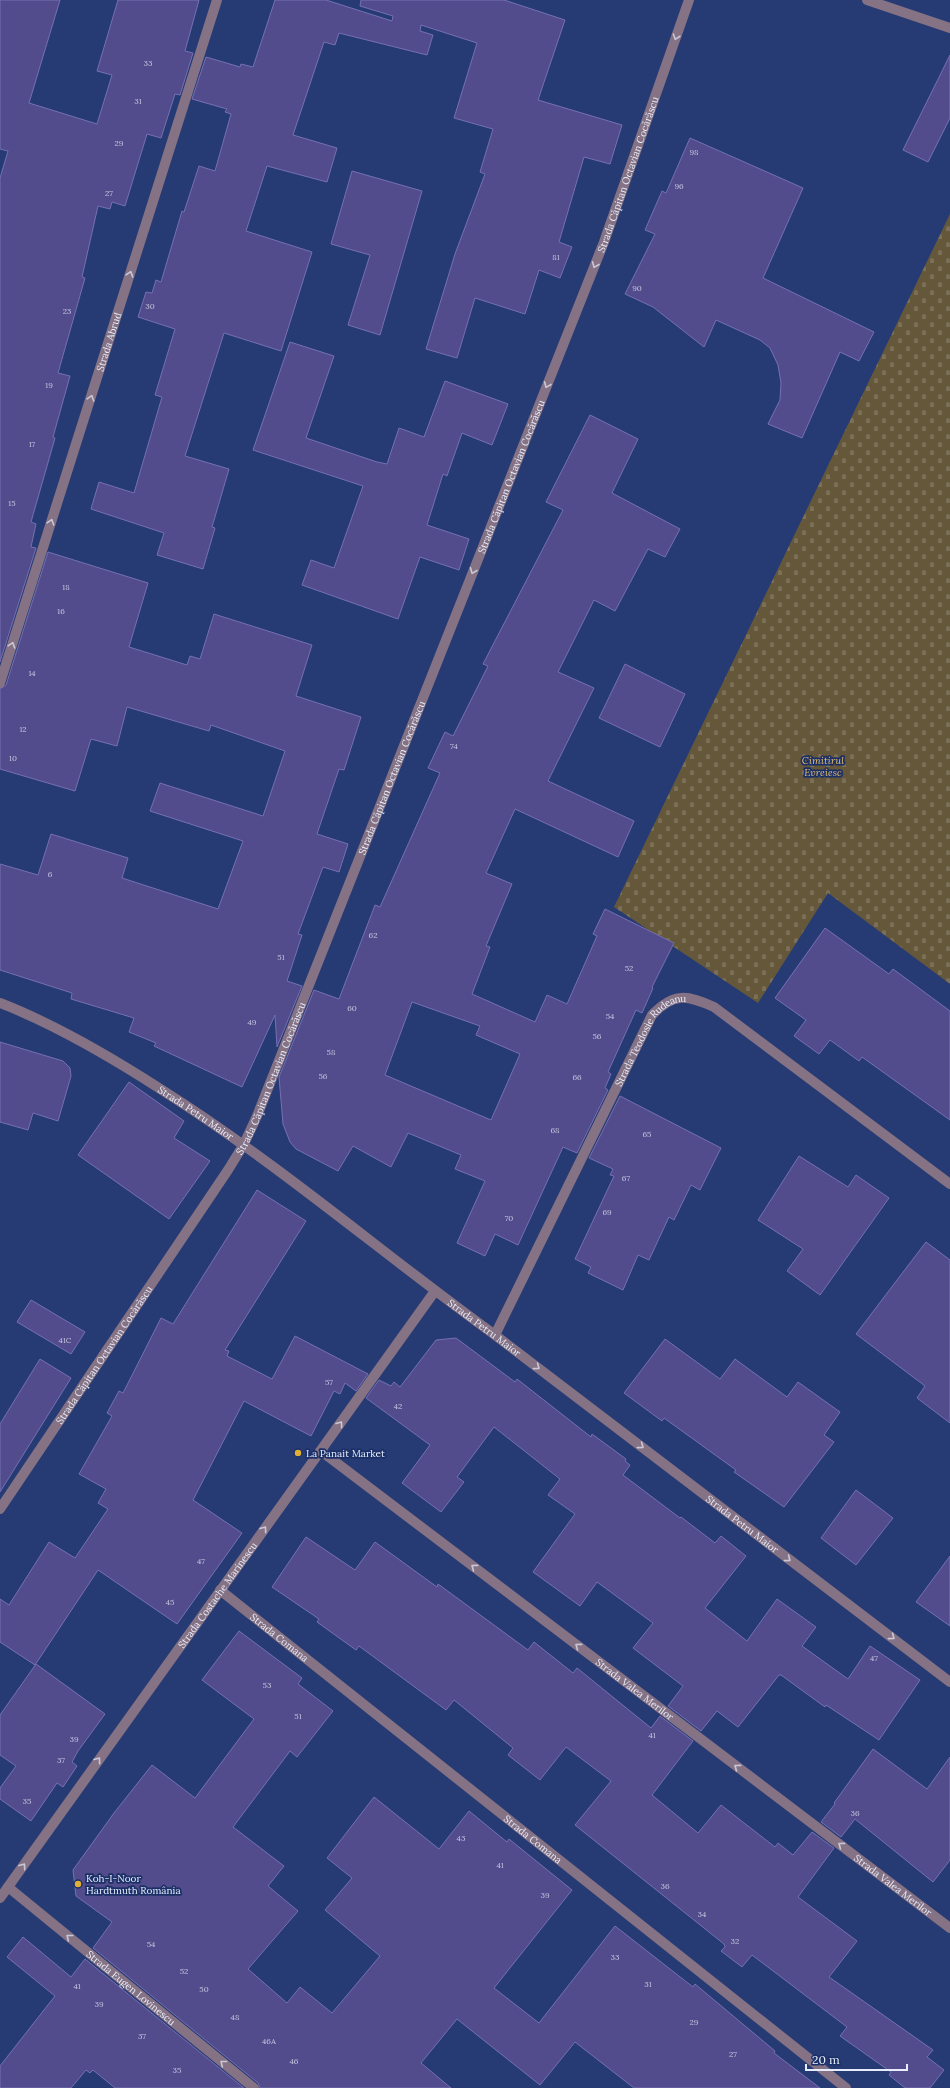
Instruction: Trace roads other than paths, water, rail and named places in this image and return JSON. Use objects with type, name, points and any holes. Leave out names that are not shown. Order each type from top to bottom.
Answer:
[{"type":"street","name":"Strada Abrud","points":[[0,683],[217,0]]},
{"type":"street","name":"Strada Căpitan Octavian Cocărăscu","points":[[0,1509],[228,1170],[244,1144],[257,1116],[604,242],[689,0]]},
{"type":"street","points":[[867,0],[950,28]]},
{"type":"street","name":"Strada Teodosie Rudeanu","points":[[495,1335],[652,1015],[664,1003],[677,999],[694,997],[714,1007],[950,1184]]},
{"type":"street","name":"Strada Petru Maior","points":[[0,1003],[24,1013],[85,1044],[137,1073],[244,1144],[950,1682]]},
{"type":"street","name":"Strada Costache Marinescu","points":[[0,1898],[435,1291]]},
{"type":"street","name":"Strada Valea Merilor","points":[[321,1450],[950,1928]]},
{"type":"street","name":"Strada Comana","points":[[220,1590],[846,2088]]},
{"type":"street","name":"Strada Eugen Lovinescu","points":[[8,1887],[254,2088]]},
{"type":"place","name":"La Panait Market","points":[[298,1453]]},
{"type":"place","name":"Koh-I-Noor Hardtmuth România","points":[[78,1884]]},
{"type":"park label","name":"Cimitirul Evreiesc","points":[[823,766]]}]
